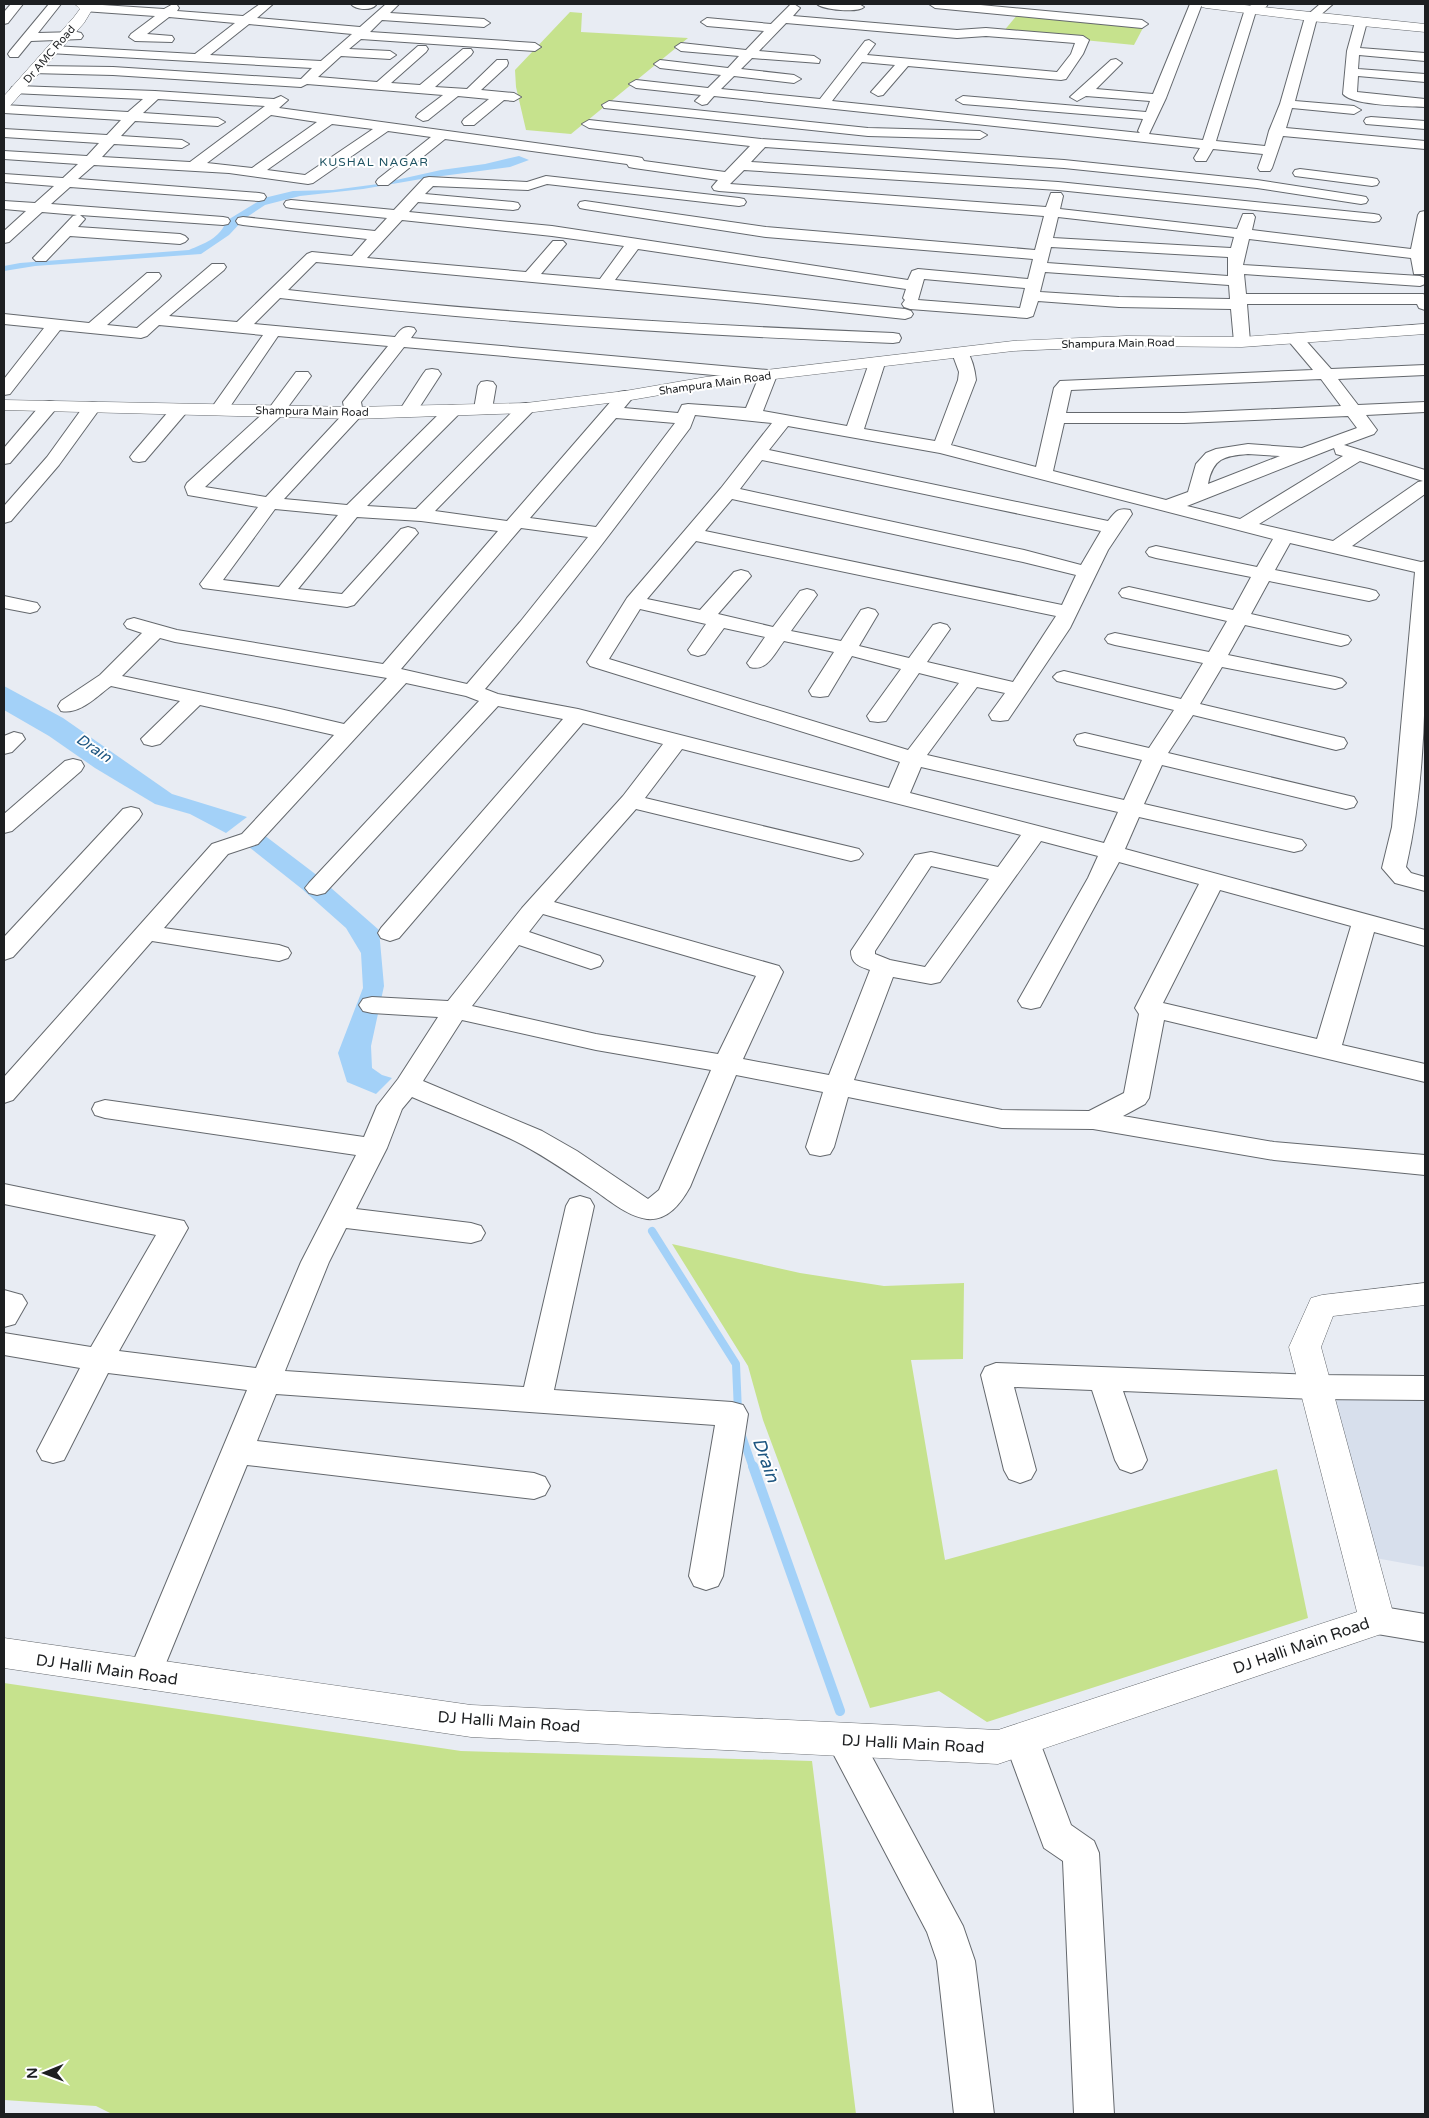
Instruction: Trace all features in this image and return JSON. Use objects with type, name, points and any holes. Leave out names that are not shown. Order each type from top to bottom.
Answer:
[{"type":"street","points":[[4,20],[17,4]]},
{"type":"street","points":[[14,54],[30,37],[55,4]]},
{"type":"street","points":[[178,4],[148,28],[129,33],[179,38]]},
{"type":"street","points":[[194,26],[228,4]]},
{"type":"street","points":[[199,57],[268,4]]},
{"type":"street","points":[[193,167],[304,82],[393,4]]},
{"type":"street","points":[[529,278],[569,218],[610,187],[671,133],[798,4]]},
{"type":"street","points":[[823,4],[858,7]]},
{"type":"street","points":[[935,4],[1039,9],[1142,24]]},
{"type":"street","points":[[1143,137],[1196,4]]},
{"type":"street","points":[[1206,4],[1256,7],[1311,17],[1425,28]]},
{"type":"street","points":[[1242,342],[1236,275],[1237,253],[1257,184],[1287,104],[1311,17],[1327,4]]},
{"type":"street","points":[[969,44],[993,6]]},
{"type":"street","points":[[84,13],[125,7],[362,33],[535,47]]},
{"type":"street","points":[[1190,176],[1208,144],[1256,7]]},
{"type":"street","name":"Dr AMC Road","points":[[4,104],[36,70],[84,13]]},
{"type":"street","points":[[266,34],[296,13]]},
{"type":"street","points":[[307,38],[336,15]]},
{"type":"street","points":[[380,16],[484,22]]},
{"type":"street","points":[[707,22],[882,28],[957,34],[978,31],[1082,40],[1077,54],[1061,76]]},
{"type":"street","points":[[1361,22],[1353,51],[1350,94],[1357,97],[1425,103]]},
{"type":"street","points":[[823,104],[859,58],[876,42],[882,28]]},
{"type":"street","points":[[30,37],[85,36]]},
{"type":"street","points":[[1008,71],[1034,36]]},
{"type":"street","points":[[199,42],[216,43]]},
{"type":"street","points":[[681,47],[814,60]]},
{"type":"street","points":[[380,86],[422,49]]},
{"type":"street","points":[[53,50],[199,57],[322,67],[367,78],[380,86],[508,97],[470,122]]},
{"type":"street","points":[[1353,51],[1425,57]]},
{"type":"street","points":[[339,52],[390,55]]},
{"type":"street","points":[[396,100],[417,89],[467,52]]},
{"type":"street","points":[[951,66],[960,55]]},
{"type":"street","points":[[859,58],[1099,80]]},
{"type":"street","points":[[878,92],[905,62]]},
{"type":"street","points":[[470,94],[502,63]]},
{"type":"street","points":[[1062,109],[1099,80],[1116,63]]},
{"type":"street","points":[[660,64],[794,78]]},
{"type":"street","points":[[36,70],[304,82],[367,78]]},
{"type":"street","points":[[1352,72],[1425,78]]},
{"type":"street","points":[[892,76],[912,78]]},
{"type":"street","points":[[353,95],[367,78]]},
{"type":"street","points":[[636,84],[1270,151]]},
{"type":"street","points":[[835,89],[898,94]]},
{"type":"street","points":[[17,90],[155,95],[273,107],[328,120],[729,177]]},
{"type":"street","points":[[423,117],[455,92]]},
{"type":"street","points":[[1061,92],[1158,98]]},
{"type":"street","points":[[5,237],[91,160],[132,116],[155,95]]},
{"type":"street","points":[[946,98],[1151,116]]},
{"type":"street","points":[[609,104],[868,132],[998,136],[1173,152]]},
{"type":"street","points":[[1287,104],[1354,110]]},
{"type":"street","points":[[4,109],[218,122]]},
{"type":"street","points":[[254,173],[328,120]]},
{"type":"street","points":[[1371,121],[1425,126]]},
{"type":"street","points":[[4,155],[193,167],[308,180],[385,128]]},
{"type":"street","points":[[719,152],[653,148],[586,130],[671,133],[761,143],[1066,156],[1361,200]]},
{"type":"street","points":[[1276,131],[1425,145]]},
{"type":"street","points":[[4,133],[182,144]]},
{"type":"street","points":[[383,182],[442,135]]},
{"type":"street","points":[[761,143],[719,187],[1050,218],[1243,233],[1418,254]]},
{"type":"street","points":[[1375,152],[1425,158]]},
{"type":"street","points":[[242,327],[312,257],[529,278],[907,309],[1027,313],[1066,156]]},
{"type":"street","points":[[740,165],[1058,186],[1374,218]]},
{"type":"street","points":[[1264,169],[1372,182]]},
{"type":"street","points":[[4,178],[259,196]]},
{"type":"street","points":[[356,262],[429,181],[528,186],[546,180],[791,207]]},
{"type":"street","points":[[413,197],[513,206]]},
{"type":"street","points":[[291,204],[397,215],[555,237],[638,244],[914,286]]},
{"type":"street","points":[[585,205],[766,232],[978,251],[1042,254],[1237,253]]},
{"type":"street","points":[[4,206],[38,208],[192,229]]},
{"type":"street","points":[[899,361],[893,338],[907,309],[918,274],[1118,302],[1424,301],[1418,254],[1425,214]]},
{"type":"street","points":[[41,258],[82,215],[223,221]]},
{"type":"street","points":[[961,220],[1050,218]]},
{"type":"street","points":[[243,221],[379,236]]},
{"type":"street","points":[[604,284],[638,244],[658,229]]},
{"type":"street","points":[[67,231],[180,239]]},
{"type":"street","points":[[1042,254],[1236,275],[1422,278]]},
{"type":"street","points":[[4,319],[141,333],[218,267]]},
{"type":"street","points":[[93,328],[153,276]]},
{"type":"street","points":[[276,293],[340,301],[657,328],[893,338]]},
{"type":"street","points":[[308,333],[340,301]]},
{"type":"street","points":[[408,533],[347,601],[210,584],[270,503],[354,413],[352,402],[398,341],[430,308]]},
{"type":"street","points":[[155,320],[768,375],[753,414]]},
{"type":"street","points":[[4,390],[56,324]]},
{"type":"street","points":[[639,363],[657,328]]},
{"type":"street","name":"Shampura Main Road","points":[[4,405],[354,413],[526,408],[625,396],[706,382],[899,361],[1013,346],[1126,341],[1242,342],[1425,329]]},
{"type":"street","points":[[219,410],[274,330]]},
{"type":"street","points":[[1169,506],[1306,452],[1368,430],[1326,374],[1294,338]]},
{"type":"street","points":[[940,448],[967,380],[968,372],[960,353]]},
{"type":"street","points":[[854,431],[877,363]]},
{"type":"street","points":[[1043,475],[1063,388],[1072,384],[1425,370]]},
{"type":"street","points":[[408,411],[432,374]]},
{"type":"street","points":[[302,376],[276,411],[194,487],[195,491],[270,503],[421,515],[601,533]]},
{"type":"street","points":[[483,409],[487,386]]},
{"type":"street","points":[[4,1094],[220,849],[250,839],[350,732],[513,525],[625,396]]},
{"type":"street","points":[[4,459],[49,406]]},
{"type":"street","points":[[4,517],[53,461],[92,407]]},
{"type":"street","points":[[1056,418],[1184,418],[1425,407]]},
{"type":"street","points":[[421,515],[526,408]]},
{"type":"street","points":[[139,457],[180,409]]},
{"type":"street","points":[[472,692],[601,533],[684,424],[688,409],[784,418],[940,448],[1243,526],[1425,568],[1404,827],[1394,868],[1403,878],[1425,884]]},
{"type":"street","points":[[283,594],[352,511],[453,410]]},
{"type":"street","points":[[612,412],[686,419]]},
{"type":"street","points":[[784,418],[728,492],[634,602],[597,662],[913,759],[1294,845]]},
{"type":"street","points":[[1327,445],[1425,476]]},
{"type":"street","points":[[1198,494],[1204,464],[1214,456],[1224,452],[1266,449],[1306,452]]},
{"type":"street","points":[[757,453],[1111,527]]},
{"type":"street","points":[[1243,526],[1359,454]]},
{"type":"street","points":[[1336,548],[1425,486]]},
{"type":"street","points":[[728,492],[1086,572]]},
{"type":"street","points":[[1000,715],[1019,689],[1068,612],[1086,572],[1111,527],[1136,498]]},
{"type":"street","points":[[692,534],[1068,612]]},
{"type":"street","points":[[1031,1001],[1112,853],[1154,757],[1188,706],[1284,536]]},
{"type":"street","points":[[1156,552],[1368,595]]},
{"type":"street","points":[[698,650],[711,620],[741,576]]},
{"type":"street","points":[[1129,593],[1341,640]]},
{"type":"street","points":[[757,663],[807,595]]},
{"type":"street","points":[[4,602],[30,607]]},
{"type":"street","points":[[634,602],[847,648],[972,680],[1019,689]]},
{"type":"street","points":[[820,691],[868,614]]},
{"type":"street","points":[[134,624],[175,636],[394,674],[472,692],[493,699],[578,715],[1214,879],[1425,938]]},
{"type":"street","points":[[878,716],[940,629]]},
{"type":"street","points":[[69,706],[107,679],[156,630]]},
{"type":"street","points":[[1115,639],[1335,683]]},
{"type":"street","points":[[1064,677],[1336,742]]},
{"type":"street","points":[[107,679],[350,732]]},
{"type":"street","points":[[897,796],[913,759],[972,680]]},
{"type":"street","points":[[152,739],[196,697]]},
{"type":"street","points":[[317,888],[493,699]]},
{"type":"street","points":[[390,933],[578,715]]},
{"type":"street","points":[[1085,740],[1346,802]]},
{"type":"street","points":[[145,1674],[264,1381],[315,1262],[401,1093],[455,1010],[513,935],[631,801],[677,741]]},
{"type":"street","points":[[4,826],[73,766]]},
{"type":"street","points":[[631,801],[851,854]]},
{"type":"street","points":[[4,951],[131,814]]},
{"type":"street","points":[[1004,875],[931,859],[923,860],[863,951],[864,958],[884,967],[931,976],[1004,875],[1035,832]]},
{"type":"street","points":[[1214,879],[1148,1008],[1425,1073]]},
{"type":"street","points":[[401,1093],[532,1138],[567,1158],[632,1203],[645,1209],[652,1209],[668,1200],[676,1187],[727,1064],[770,972],[538,905]]},
{"type":"street","points":[[1327,1051],[1365,921]]},
{"type":"street","points":[[146,933],[280,953]]},
{"type":"street","points":[[513,935],[591,961]]},
{"type":"street","points":[[820,1147],[838,1086],[884,967]]},
{"type":"street","points":[[372,1005],[455,1010],[596,1042],[727,1064],[1002,1119],[1093,1120],[1274,1151],[1425,1165]]},
{"type":"street","points":[[1093,1120],[1136,1098],[1153,1009]]},
{"type":"street","points":[[105,1109],[373,1148]]},
{"type":"street","points":[[4,1194],[174,1228],[99,1360],[54,1451]]},
{"type":"street","points":[[537,1399],[580,1206]]},
{"type":"street","points":[[337,1217],[471,1233]]},
{"type":"street","name":"DJ Halli Main Road","points":[[4,1653],[471,1721],[998,1747],[1377,1620],[1305,1346],[1322,1306],[1425,1294]]},
{"type":"street","points":[[4,1301],[12,1303],[4,1316]]},
{"type":"street","points":[[4,1344],[99,1360],[264,1381],[732,1414],[706,1576]]},
{"type":"street","points":[[1020,1470],[996,1375],[1315,1387],[1425,1388]]},
{"type":"street","points":[[1103,1378],[1131,1460]]},
{"type":"street","points":[[236,1451],[534,1486]]},
{"type":"street","points":[[1377,1620],[1425,1628]]},
{"type":"street","points":[[844,1740],[944,1926],[956,1961],[974,2114]]},
{"type":"street","points":[[1022,1740],[1057,1836],[1081,1853],[1094,2114]]},
{"type":"shaded area","points":[[1330,1387],[1425,1392],[1425,1567],[1370,1557]]},
{"type":"green space","points":[[570,12],[582,13],[581,32],[688,38],[571,134],[526,130],[516,87],[515,70]]},
{"type":"green space","points":[[1018,14],[1144,26],[1134,45],[1003,32]]},
{"type":"green space","points":[[672,1244],[800,1273],[884,1286],[964,1283],[963,1359],[911,1360],[945,1560],[1277,1469],[1308,1618],[987,1722],[939,1691],[870,1708],[763,1420],[748,1366]]},
{"type":"green space","points":[[4,1683],[461,1751],[812,1761],[856,2114],[112,2114],[96,2106],[4,2100]]},
{"type":"water","points":[[519,156],[529,160],[510,167],[363,189],[300,196],[265,205],[244,219],[229,235],[201,254],[35,266],[4,271],[4,266],[20,263],[189,250],[211,240],[224,227],[226,221],[264,198],[293,191],[333,190],[378,184]]},
{"type":"water","points":[[4,686],[63,718],[172,794],[247,817],[226,833],[190,814],[155,804],[95,768],[49,736],[4,710]]},
{"type":"water","points":[[264,835],[314,873],[379,930],[384,986],[371,1046],[372,1068],[382,1075],[392,1078],[376,1094],[347,1082],[338,1053],[363,988],[361,953],[346,928],[302,889],[249,847]]},
{"type":"waterway","name":"Drain","points":[[652,1231],[736,1364],[738,1412]]},
{"type":"waterway","name":"Drain","points":[[741,1433],[753,1468]]},
{"type":"waterway","name":"Drain","points":[[753,1466],[840,1711]]},
{"type":"district","name":"KUSHAL NAGAR","points":[[374,162]]}]
